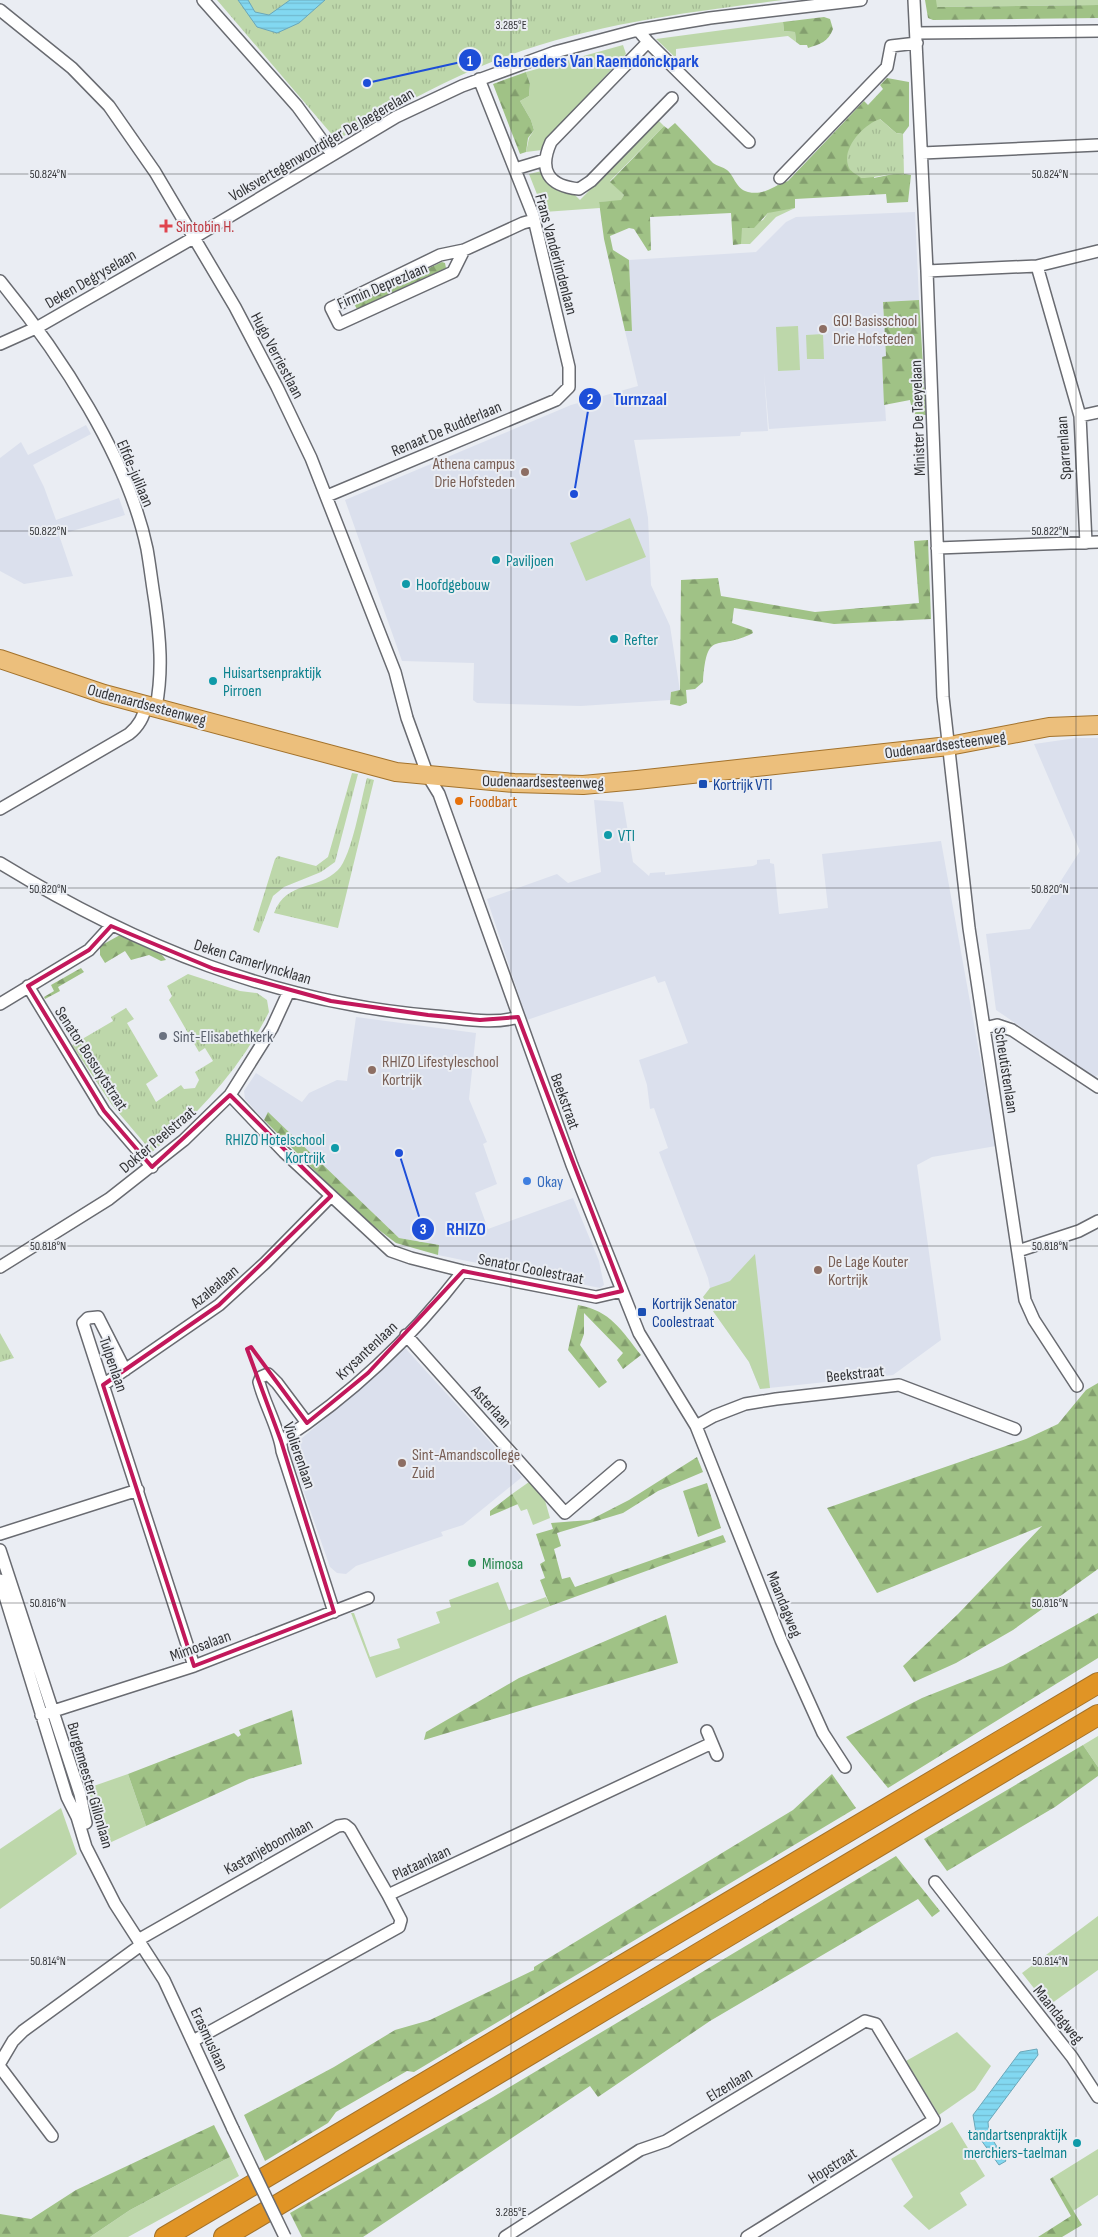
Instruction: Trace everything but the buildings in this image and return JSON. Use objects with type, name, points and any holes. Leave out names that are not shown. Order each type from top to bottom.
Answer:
[{"type":"highway","points":[[165,2237],[1098,1683]]},
{"type":"highway","points":[[224,2237],[1098,1715]]},
{"type":"main road","name":"Oudenaardsesteenweg","points":[[0,659],[56,679],[396,772],[505,782],[583,785],[949,746],[1049,727],[1098,725]]},
{"type":"street","points":[[203,0],[297,106],[332,154]]},
{"type":"street","name":"Volksvertegenwoordiger De Jaegerelaan","points":[[195,237],[332,154],[420,104],[479,79],[555,52],[638,30],[710,18],[861,0]]},
{"type":"street","name":"Minister De Taeyelaan","points":[[914,0],[928,271],[943,697],[949,746]]},
{"type":"street","name":"Hugo Verriestlaan","points":[[0,10],[72,68],[109,106],[155,172],[195,237],[277,386],[327,496],[395,672],[407,718],[428,776]]},
{"type":"street","points":[[638,30],[749,142]]},
{"type":"street","points":[[780,178],[887,67],[891,46],[917,38],[1098,31]]},
{"type":"street","points":[[648,42],[551,142],[545,160],[550,177],[565,188],[580,190],[672,98]]},
{"type":"street","name":"Frans Vanderlindenlaan","points":[[479,79],[534,220],[571,384]]},
{"type":"street","points":[[922,153],[1098,145]]},
{"type":"street","points":[[515,169],[545,160]]},
{"type":"street","name":"Firmin Deprezlaan","points":[[464,250],[453,272],[339,324],[331,308],[440,255],[464,250],[523,223],[534,220]]},
{"type":"street","name":"Deken Degryselaan","points":[[0,344],[38,327],[195,237]]},
{"type":"street","points":[[928,271],[1037,266],[1098,251]]},
{"type":"street","name":"Sparrenlaan","points":[[1037,266],[1080,416],[1086,543]]},
{"type":"street","name":"Elfde-julilaan","points":[[0,281],[38,327],[97,424],[126,483],[144,538],[160,638],[161,677],[151,706],[136,728],[129,734],[0,809]]},
{"type":"street","name":"Renaat De Rudderlaan","points":[[327,496],[556,400],[567,391],[571,384]]},
{"type":"street","points":[[1080,416],[1098,412]]},
{"type":"street","points":[[937,548],[1098,542]]},
{"type":"street","name":"Scheutistenlaan","points":[[949,746],[969,928],[1026,1303],[1034,1320],[1076,1386]]},
{"type":"street","name":"Beekstraat","points":[[428,776],[442,802],[572,1165],[642,1340],[696,1426],[705,1448]]},
{"type":"street","name":"Deken Camerlyncklaan","points":[[0,863],[110,926],[214,969],[290,991],[386,1010],[428,1016],[480,1020],[509,1020],[518,1017]]},
{"type":"street","points":[[0,1004],[89,950],[110,926]]},
{"type":"street","name":"Senator Bossuytstraat","points":[[28,986],[104,1111],[152,1167]]},
{"type":"street","name":"Dokter Peelstraat","points":[[0,1267],[109,1199],[184,1140],[230,1095],[272,1028],[290,991]]},
{"type":"street","points":[[984,1028],[997,1026],[1012,1030],[1098,1087]]},
{"type":"street","name":"Senator Coolestraat","points":[[230,1095],[284,1152],[391,1251],[463,1271],[596,1296],[622,1291]]},
{"type":"street","name":"Azalealaan","points":[[103,1385],[219,1304],[265,1264],[332,1196]]},
{"type":"street","points":[[1018,1251],[1036,1247],[1096,1226]]},
{"type":"street","name":"Krysantenlaan","points":[[281,1440],[307,1423],[368,1373],[446,1294],[463,1271]]},
{"type":"street","name":"Tulpenlaan","points":[[125,1370],[98,1316],[88,1318],[83,1323],[194,1666]]},
{"type":"street","name":"Asterlaan","points":[[406,1335],[565,1513],[620,1466]]},
{"type":"street","name":"Violierenlaan","points":[[307,1423],[278,1383],[268,1374],[261,1376],[259,1382],[261,1390],[276,1433],[281,1440],[282,1451],[334,1612]]},
{"type":"street","name":"Beekstraat","points":[[696,1426],[714,1416],[746,1404],[776,1398],[899,1386],[1015,1429]]},
{"type":"street","name":"Maandagweg","points":[[705,1448],[785,1648],[823,1733],[845,1767]]},
{"type":"street","points":[[0,1534],[138,1490]]},
{"type":"street","name":"Burgemeester Gillonlaan","points":[[0,1550],[10,1610],[53,1711],[80,1794],[95,1861]]},
{"type":"street","name":"Burgemeester Gillonlaan","points":[[0,1580],[67,1798],[77,1817],[86,1847],[95,1861]]},
{"type":"street","name":"Mimosalaan","points":[[41,1716],[194,1666],[368,1598]]},
{"type":"street","points":[[707,1731],[716,1755]]},
{"type":"street","name":"Plataanlaan","points":[[193,2041],[399,1927],[401,1920],[388,1895],[712,1743]]},
{"type":"street","name":"Kastanjeboomlaan","points":[[0,2063],[13,2041],[23,2031],[140,1943],[338,1826],[345,1825],[350,1829],[388,1895]]},
{"type":"street","name":"Erasmuslaan","points":[[95,1861],[115,1904],[164,1980],[285,2237]]},
{"type":"street","name":"Maandagweg","points":[[935,1882],[1072,2057],[1098,2097]]},
{"type":"street","name":"Elzenlaan","points":[[505,2237],[640,2150],[666,2141],[865,2021],[876,2024],[934,2120]]},
{"type":"street","points":[[0,2067],[52,2136]]},
{"type":"street","name":"Hopstraat","points":[[747,2237],[934,2120]]},
{"type":"highlighted area","points":[[111,926],[214,969],[331,1001],[428,1015],[480,1020],[518,1017],[622,1291],[596,1297],[463,1271],[368,1373],[307,1423],[251,1347],[247,1349],[281,1441],[334,1612],[194,1666],[103,1385],[219,1305],[331,1196],[230,1095],[152,1167],[104,1111],[28,986],[89,950]]},
{"type":"shaded area","name":"Athena campus Drie Hofsteden","points":[[915,212],[919,300],[883,302],[886,357],[882,357],[886,421],[769,429],[764,373],[768,431],[741,432],[740,436],[634,440],[648,518],[651,585],[670,626],[680,691],[671,692],[670,700],[581,706],[477,703],[473,700],[474,663],[402,661],[345,500],[571,405],[638,386],[625,331],[632,330],[629,260],[756,252],[786,222],[796,217]]},
{"type":"shaded area","points":[[86,425],[91,434],[33,465],[44,487],[56,520],[119,498],[125,515],[59,535],[73,576],[24,584],[0,571],[0,458],[21,442],[28,455]]},
{"type":"shaded area","points":[[1076,738],[1098,738],[1098,1075],[1095,1077],[996,1010],[986,934],[1030,929],[1080,851],[1034,744]]},
{"type":"shaded area","points":[[594,800],[623,802],[633,862],[649,876],[650,873],[665,872],[665,875],[753,866],[757,864],[757,860],[770,859],[770,863],[774,864],[779,914],[828,908],[822,854],[941,841],[996,1146],[932,1157],[917,1165],[941,1340],[893,1375],[760,1389],[749,1362],[703,1297],[710,1288],[708,1278],[659,1152],[668,1148],[654,1108],[650,1109],[647,1085],[639,1060],[688,1043],[665,981],[658,983],[655,976],[527,1020],[487,899],[557,874],[568,883],[601,872]]},
{"type":"shaded area","points":[[356,1017],[476,1033],[469,1099],[487,1142],[483,1144],[497,1184],[475,1193],[488,1229],[573,1198],[599,1261],[604,1285],[600,1288],[438,1255],[439,1245],[399,1238],[268,1113],[264,1120],[245,1099],[244,1091],[256,1073],[302,1102],[309,1093],[337,1080],[347,1081]]},
{"type":"shaded area","name":"Sint-Amandscollege Zuid","points":[[400,1348],[406,1349],[522,1477],[463,1525],[441,1532],[443,1536],[356,1566],[346,1574],[337,1573],[330,1567],[289,1449],[341,1405]]},
{"type":"green space","points":[[217,0],[783,0],[666,16],[589,31],[551,41],[477,68],[426,92],[342,137],[334,137]]},
{"type":"green space","points":[[925,0],[936,0],[937,7],[1098,5],[1098,18],[933,20],[928,18]]},
{"type":"green space","points":[[936,0],[1098,0],[1098,5],[936,7]]},
{"type":"green space","points":[[824,17],[830,19],[833,29],[826,40],[812,47],[808,48],[807,45],[800,45],[796,42],[795,32],[784,31],[783,22]]},
{"type":"green space","points":[[783,22],[784,31],[795,32],[796,42],[788,36],[676,49],[676,58],[656,39]]},
{"type":"green space","points":[[623,45],[626,54],[544,142],[542,150],[526,152],[529,138],[534,130],[531,120],[520,101],[529,96],[530,84],[526,72]]},
{"type":"green space","points":[[526,72],[530,84],[529,96],[520,101],[531,120],[534,130],[528,138],[526,152],[520,154],[493,84]]},
{"type":"green space","points":[[887,78],[909,82],[909,126],[903,134],[896,133],[880,119],[874,178],[898,173],[911,175],[908,202],[887,203],[886,194],[795,199],[795,208],[768,213],[754,228],[742,228],[741,244],[733,245],[731,213],[650,217],[651,250],[648,251],[634,229],[629,228],[610,236],[613,250],[629,260],[632,331],[625,331],[604,239],[599,202],[621,200],[624,195],[610,182],[664,126],[668,129],[675,123],[713,163],[730,173],[738,186],[748,192],[759,193],[788,181],[864,101],[868,105],[883,89],[880,85]]},
{"type":"green space","points":[[880,119],[896,133],[903,134],[904,175],[895,174],[861,178],[849,168],[847,161],[848,153],[855,138],[867,126]]},
{"type":"green space","points":[[658,120],[664,126],[610,181],[624,195],[621,201],[599,202],[600,208],[544,212],[529,174],[542,171],[557,189],[573,193],[580,200]]},
{"type":"green space","points":[[795,208],[776,217],[750,244],[741,244],[741,228],[763,220],[772,211]]},
{"type":"green space","points":[[442,262],[445,263],[446,268],[357,309],[354,304],[358,301]]},
{"type":"green space","points":[[919,300],[926,415],[913,414],[910,400],[884,405],[882,357],[886,356],[883,302]]},
{"type":"green space","points":[[798,326],[800,370],[778,371],[776,327]]},
{"type":"green space","points":[[823,334],[824,359],[807,359],[806,335]]},
{"type":"green space","points":[[630,518],[646,557],[586,581],[570,543]]},
{"type":"green space","points":[[928,540],[931,619],[834,624],[734,608],[732,623],[752,630],[753,633],[711,647],[707,654],[703,682],[695,689],[686,690],[687,703],[680,706],[670,704],[671,692],[680,690],[681,580],[718,578],[721,596],[815,612],[919,603],[914,541]]},
{"type":"green space","points":[[352,773],[358,774],[335,862],[321,872],[284,887],[273,896],[259,933],[253,930],[275,859],[278,856],[316,866],[328,857]]},
{"type":"green space","points":[[367,778],[374,780],[338,928],[274,913],[287,895],[294,890],[330,877],[343,863],[356,827]]},
{"type":"green space","points":[[120,935],[162,955],[166,960],[161,961],[149,955],[131,960],[125,951],[105,963],[100,955],[100,946]]},
{"type":"green space","points":[[81,968],[84,972],[58,987],[60,991],[45,999],[44,997],[54,991],[51,985]]},
{"type":"green space","points":[[188,974],[240,991],[257,993],[267,1000],[269,1012],[246,1052],[218,1088],[187,1121],[152,1152],[112,1105],[72,1045],[113,1021],[111,1017],[126,1008],[134,1019],[127,1023],[158,1076],[146,1084],[156,1102],[181,1085],[184,1089],[195,1088],[199,1080],[195,1072],[213,1061],[205,1048],[199,1052],[169,1000],[172,996],[167,986]]},
{"type":"green space","points":[[268,1112],[399,1238],[439,1245],[438,1255],[396,1243],[375,1227],[339,1195],[264,1120]]},
{"type":"green space","points":[[755,1254],[770,1388],[760,1389],[749,1362],[703,1297],[710,1288],[730,1281]]},
{"type":"green space","points":[[578,1305],[599,1312],[607,1317],[621,1330],[641,1355],[623,1369],[617,1360],[623,1353],[584,1313],[584,1334],[580,1345],[607,1382],[599,1388],[568,1350]]},
{"type":"green space","points":[[0,1333],[14,1358],[0,1362]]},
{"type":"green space","points":[[1098,1383],[1098,1569],[1013,1630],[956,1663],[914,1682],[903,1666],[958,1614],[1042,1526],[877,1593],[827,1508],[1026,1439],[1058,1424],[1086,1390]]},
{"type":"green space","points":[[697,1457],[703,1472],[658,1491],[623,1513],[557,1533],[561,1546],[554,1549],[562,1579],[570,1577],[575,1587],[723,1535],[726,1542],[550,1606],[540,1580],[545,1578],[540,1564],[545,1561],[536,1534],[553,1529],[551,1523],[590,1520],[629,1500]]},
{"type":"green space","points":[[529,1482],[544,1497],[550,1518],[533,1525],[527,1509],[521,1511],[512,1494]]},
{"type":"green space","points":[[707,1483],[721,1528],[698,1537],[683,1491]]},
{"type":"green space","points":[[512,1494],[518,1504],[490,1516],[490,1511]]},
{"type":"green space","points":[[498,1582],[509,1610],[546,1597],[550,1606],[376,1678],[351,1613],[354,1613],[370,1657],[400,1648],[397,1639],[440,1623],[436,1612],[451,1607],[449,1600]]},
{"type":"green space","points":[[1098,1613],[1098,1658],[888,1788],[846,1737],[922,1698],[1003,1666]]},
{"type":"green space","points":[[666,1615],[678,1663],[424,1740],[426,1732],[519,1678]]},
{"type":"green space","points":[[292,1710],[302,1764],[249,1779],[146,1826],[128,1774],[234,1733],[238,1737],[241,1735],[239,1730]]},
{"type":"green space","points":[[1098,1736],[1098,1767],[1083,1745]]},
{"type":"green space","points":[[1083,1745],[1098,1767],[1098,1776],[1055,1807],[947,1871],[924,1839]]},
{"type":"green space","points":[[128,1774],[146,1826],[105,1845],[88,1788]]},
{"type":"green space","points":[[832,1774],[856,1808],[414,2072],[407,2071],[336,2112],[328,2123],[265,2161],[244,2115],[334,2067],[395,2030],[430,2020],[534,1970],[534,1967],[793,1810]]},
{"type":"green space","points":[[61,1808],[77,1854],[0,1909],[0,1849]]},
{"type":"green space","points":[[896,1856],[940,1911],[932,1917],[918,1899],[710,2021],[598,2097],[590,2086],[363,2237],[302,2237],[290,2213],[493,2097]]},
{"type":"green space","points":[[1098,1916],[1098,1970],[1048,2006],[1022,1973]]},
{"type":"green space","points":[[957,2032],[991,2066],[975,2090],[939,2115],[906,2061]]},
{"type":"green space","points":[[952,2122],[985,2176],[960,2193],[967,2205],[929,2230],[903,2206],[913,2197],[891,2159]]},
{"type":"green space","points":[[214,2125],[230,2157],[130,2210],[90,2237],[0,2237],[0,2214],[31,2219],[76,2190]]},
{"type":"green space","points":[[1098,2149],[1098,2195],[1073,2211],[1053,2177]]},
{"type":"green space","points":[[230,2157],[239,2176],[128,2237],[90,2237],[130,2210]]},
{"type":"green space","points":[[1053,2177],[1082,2225],[1062,2237],[1038,2237],[1071,2216],[1050,2179]]},
{"type":"water","points":[[238,0],[248,0],[255,12],[269,15],[290,0],[325,0],[299,23],[277,33],[257,27]]},
{"type":"water","points":[[1037,2049],[1038,2055],[988,2122],[989,2134],[1006,2161],[999,2165],[976,2133],[973,2115],[1020,2052]]},
{"type":"place","name":"Gebroeders Van Raemdonckpark","points":[[367,83]]},
{"type":"place","name":"Sintobin H.","points":[[166,226]]},
{"type":"place","name":"GO! Basisschool Drie Hofsteden","points":[[823,329]]},
{"type":"place","name":"Athena campus Drie Hofsteden","points":[[525,472]]},
{"type":"place","name":"Turnzaal","points":[[574,494]]},
{"type":"place","name":"Paviljoen","points":[[496,560]]},
{"type":"place","name":"Hoofdgebouw","points":[[406,584]]},
{"type":"place","name":"Refter","points":[[614,639]]},
{"type":"place","name":"Huisartsenpraktijk Pirroen","points":[[213,681]]},
{"type":"place","name":"Kortrijk VTI","points":[[703,784]]},
{"type":"place","name":"Foodbart","points":[[459,801]]},
{"type":"place","name":"VTI","points":[[608,835]]},
{"type":"place","name":"Sint-Elisabethkerk","points":[[163,1036]]},
{"type":"place","name":"RHIZO Lifestyleschool Kortrijk","points":[[372,1070]]},
{"type":"place","name":"RHIZO Hotelschool Kortrijk","points":[[335,1148]]},
{"type":"place","name":"RHIZO","points":[[399,1153]]},
{"type":"place","name":"Okay","points":[[527,1181]]},
{"type":"place","name":"De Lage Kouter Kortrijk","points":[[818,1270]]},
{"type":"place","name":"Kortrijk Senator Coolestraat","points":[[642,1312]]},
{"type":"place","name":"Sint-Amandscollege Zuid","points":[[402,1463]]},
{"type":"place","name":"Mimosa","points":[[472,1563]]},
{"type":"place","name":"tandartsenpraktijk merchiers-taelman","points":[[1077,2143]]}]
